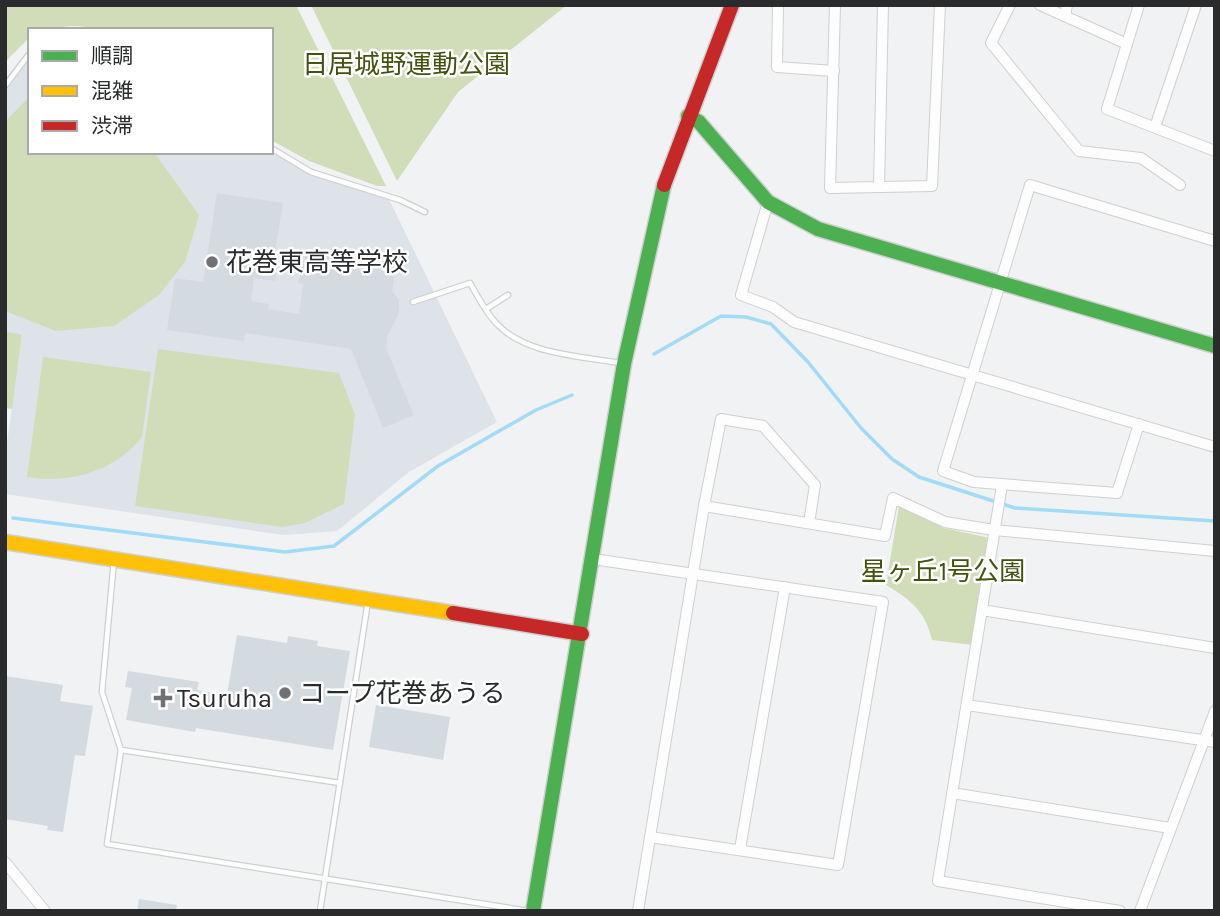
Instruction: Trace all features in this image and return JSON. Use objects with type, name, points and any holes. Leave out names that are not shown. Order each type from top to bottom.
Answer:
[{"type":"street","points":[[531,911],[582,634],[624,364],[664,185],[732,5]]},
{"type":"street","points":[[778,5],[778,67],[834,71]]},
{"type":"street","points":[[835,5],[830,188],[932,186],[940,5]]},
{"type":"street","points":[[879,187],[883,5]]},
{"type":"street","points":[[1010,5],[990,43],[1079,151],[1140,158],[1180,185]]},
{"type":"street","points":[[1040,5],[1066,11],[1127,44]]},
{"type":"street","points":[[1139,5],[1107,109],[1215,151]]},
{"type":"street","points":[[1155,127],[1196,5]]},
{"type":"street","points":[[688,116],[699,122],[768,202],[818,229],[1215,346]]},
{"type":"street","points":[[1139,424],[1117,493],[974,482],[943,471],[1030,185],[1215,241]]},
{"type":"street","points":[[768,202],[741,295],[773,307],[794,322],[1215,447]]},
{"type":"street","points":[[639,911],[704,506],[721,419],[763,426],[815,485],[809,523]]},
{"type":"street","points":[[1002,485],[938,881],[1120,911]]},
{"type":"street","points":[[704,506],[885,536],[893,498],[945,522],[994,530],[1215,551]]},
{"type":"street","points":[[5,542],[582,634]]},
{"type":"street","points":[[593,558],[883,602],[838,865],[650,837]]},
{"type":"street","points":[[740,849],[785,587]]},
{"type":"street","points":[[982,610],[1215,648]]},
{"type":"street","points":[[967,705],[1209,741]]},
{"type":"street","points":[[1140,911],[1170,828],[1209,741],[1215,711]]},
{"type":"street","points":[[952,793],[1170,828]]},
{"type":"street","points":[[5,862],[45,911]]},
{"type":"lane","points":[[5,86],[28,56]]},
{"type":"lane","points":[[273,149],[311,172],[400,200],[425,212]]},
{"type":"lane","points":[[413,302],[470,283],[497,326],[524,342],[552,351],[624,364]]},
{"type":"lane","points":[[486,309],[508,295]]},
{"type":"lane","points":[[114,559],[102,692],[121,750],[107,844],[531,911]]},
{"type":"lane","points":[[320,911],[368,600]]},
{"type":"lane","points":[[121,750],[340,783]]},
{"type":"shaded area","name":"花巻東高等学校","points":[[28,50],[28,154],[273,154],[273,148],[304,166],[386,193],[497,422],[409,472],[337,531],[283,535],[5,494],[5,457],[22,336],[5,331],[5,79]]},
{"type":"green space","name":"日居城野運動公園","points":[[5,5],[296,5],[386,186],[377,186],[309,161],[273,141],[273,28],[28,28],[28,39],[5,62]]},
{"type":"green space","name":"日居城野運動公園","points":[[311,5],[567,5],[458,92],[397,181]]},
{"type":"green space","points":[[28,98],[28,154],[155,154],[199,215],[185,262],[159,295],[114,326],[56,331],[5,311],[5,122]]},
{"type":"green space","points":[[5,331],[22,335],[12,409],[5,408]]},
{"type":"green space","points":[[158,349],[339,373],[355,415],[344,504],[305,523],[282,527],[135,506]]},
{"type":"green space","points":[[43,357],[151,372],[142,437],[131,449],[90,473],[59,479],[27,477]]},
{"type":"green space","name":"星ヶ丘1号公園","points":[[899,506],[944,528],[990,538],[973,645],[932,640],[926,622],[916,607],[886,585]]},
{"type":"building","points":[[217,193],[283,203],[273,264],[277,265],[275,281],[254,278],[251,301],[269,304],[268,309],[299,314],[303,284],[298,283],[307,250],[396,267],[392,291],[399,300],[399,313],[387,337],[386,348],[414,415],[383,428],[351,349],[245,333],[244,341],[167,330],[175,278],[203,282]]},
{"type":"building","name":"コープ花巻あうる","points":[[237,635],[287,643],[288,636],[318,641],[317,646],[350,651],[333,750],[196,728],[195,732],[126,720],[132,688],[125,687],[128,671],[199,682],[197,690],[227,695]]},
{"type":"building","points":[[5,676],[63,685],[60,701],[93,706],[85,756],[75,755],[63,832],[47,830],[48,826],[5,819]]},
{"type":"building","points":[[376,705],[450,717],[443,760],[369,747]]},
{"type":"building","points":[[139,899],[177,905],[176,911],[137,911]]},
{"type":"waterway","points":[[654,354],[721,316],[746,317],[771,324],[808,362],[861,428],[892,459],[919,477],[1015,508],[1215,521]]},
{"type":"waterway","points":[[13,518],[285,552],[334,546],[438,466],[536,410],[572,395]]},
{"type":"traffic: fast","points":[[688,116],[699,122],[768,202],[818,229],[1215,346]]},
{"type":"traffic: fast","points":[[533,911],[624,364],[664,185]]},
{"type":"traffic: slow","points":[[5,542],[453,613]]},
{"type":"traffic: jam","points":[[664,185],[732,5]]},
{"type":"traffic: jam","points":[[453,613],[582,634]]},
{"type":"place","name":"花巻東高等学校","points":[[212,262]]},
{"type":"place","name":"コープ花巻あうる","points":[[285,693]]},
{"type":"place","name":"Tsuruha","points":[[163,698]]}]
